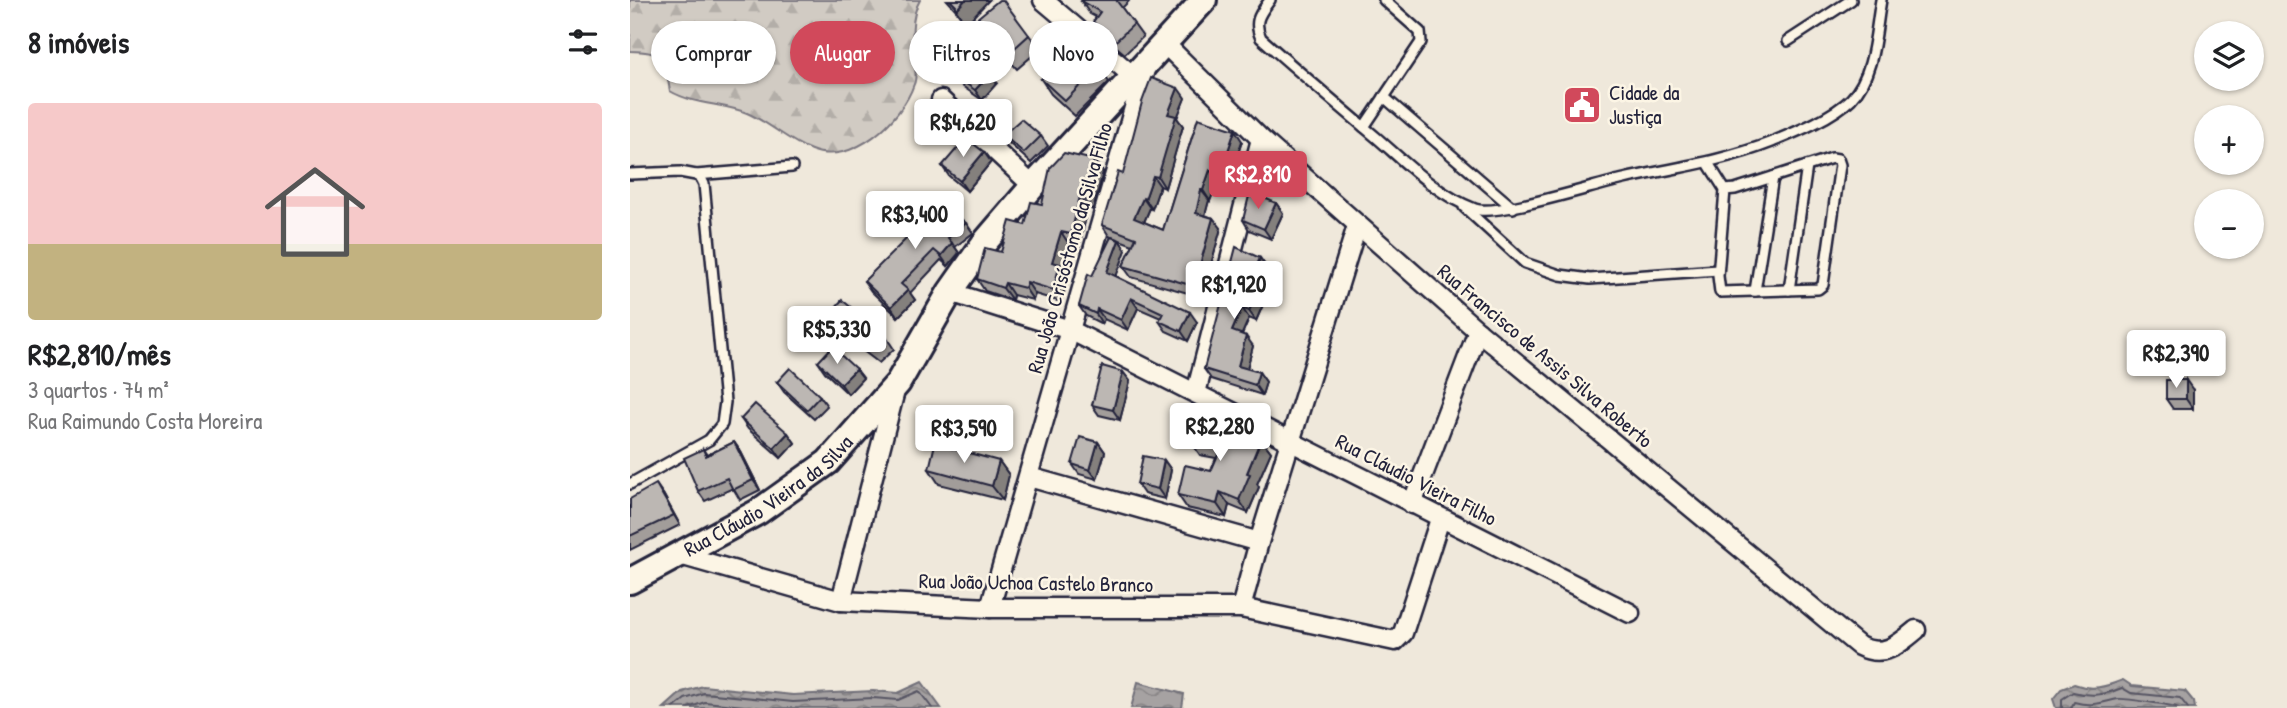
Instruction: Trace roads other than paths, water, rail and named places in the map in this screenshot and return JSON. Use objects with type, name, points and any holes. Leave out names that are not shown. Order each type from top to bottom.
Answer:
[{"type":"street","points":[[1043,0],[1140,70]]},
{"type":"street","name":"Rua Cláudio Vieira da Silva","points":[[630,581],[758,512],[828,462],[898,383],[950,292],[985,242],[1204,0]]},
{"type":"street","name":"Rua Francisco de Assis Silva Roberto","points":[[1165,44],[1261,139],[1478,331],[1859,646],[1878,652],[1889,650],[1916,630]]},
{"type":"street","name":"Rua João Crisóstomo da Silva Filho","points":[[990,608],[1070,330],[1140,70]]},
{"type":"street","points":[[941,100],[1033,186]]},
{"type":"street","points":[[1196,393],[1261,139]]},
{"type":"street","points":[[1241,608],[1357,226]]},
{"type":"street","name":"Rua Cláudio Vieira Filho","points":[[950,292],[1070,330],[1630,613]]},
{"type":"street","points":[[1412,505],[1478,331]]},
{"type":"street","points":[[841,601],[898,383]]},
{"type":"street","points":[[1029,477],[1259,542]]},
{"type":"street","name":"Rua João Uchoa Castelo Branco","points":[[680,555],[841,601],[990,608],[1241,608],[1395,641],[1403,633],[1440,519]]},
{"type":"lane","points":[[1270,0],[1256,25],[1261,38],[1435,186],[1478,210],[1513,208],[1624,179],[1708,163],[1772,142],[1831,114],[1850,101],[1862,86],[1869,68],[1881,0]]},
{"type":"lane","points":[[1364,127],[1421,42],[1420,32],[1384,0]]},
{"type":"lane","points":[[1788,41],[1842,3],[1851,0]]},
{"type":"lane","points":[[1384,97],[1513,208]]},
{"type":"lane","points":[[1708,163],[1725,190],[1718,270],[1720,292],[1818,289],[1823,285],[1840,165],[1838,159],[1832,158],[1735,190],[1725,190]]},
{"type":"lane","points":[[1789,290],[1807,166]]},
{"type":"lane","points":[[630,174],[696,174],[792,167]]},
{"type":"lane","points":[[630,484],[709,440],[722,424],[725,402],[724,374],[709,219],[704,184],[696,174]]},
{"type":"lane","points":[[1755,291],[1773,177]]},
{"type":"lane","points":[[1457,200],[1525,263],[1560,275],[1590,279],[1718,270]]},
{"type":"water","points":[[2123,680],[2132,686],[2185,691],[2194,702],[2195,708],[2056,708],[2053,699],[2061,689],[2074,684],[2098,687]]},
{"type":"water","points":[[922,682],[941,708],[664,708],[682,692],[703,686],[793,695],[873,691],[898,693]]},
{"type":"water","points":[[1138,682],[1184,694],[1182,708],[1131,708]]},
{"type":"place","name":"Cidade da Justiça","points":[[1582,105]]}]
